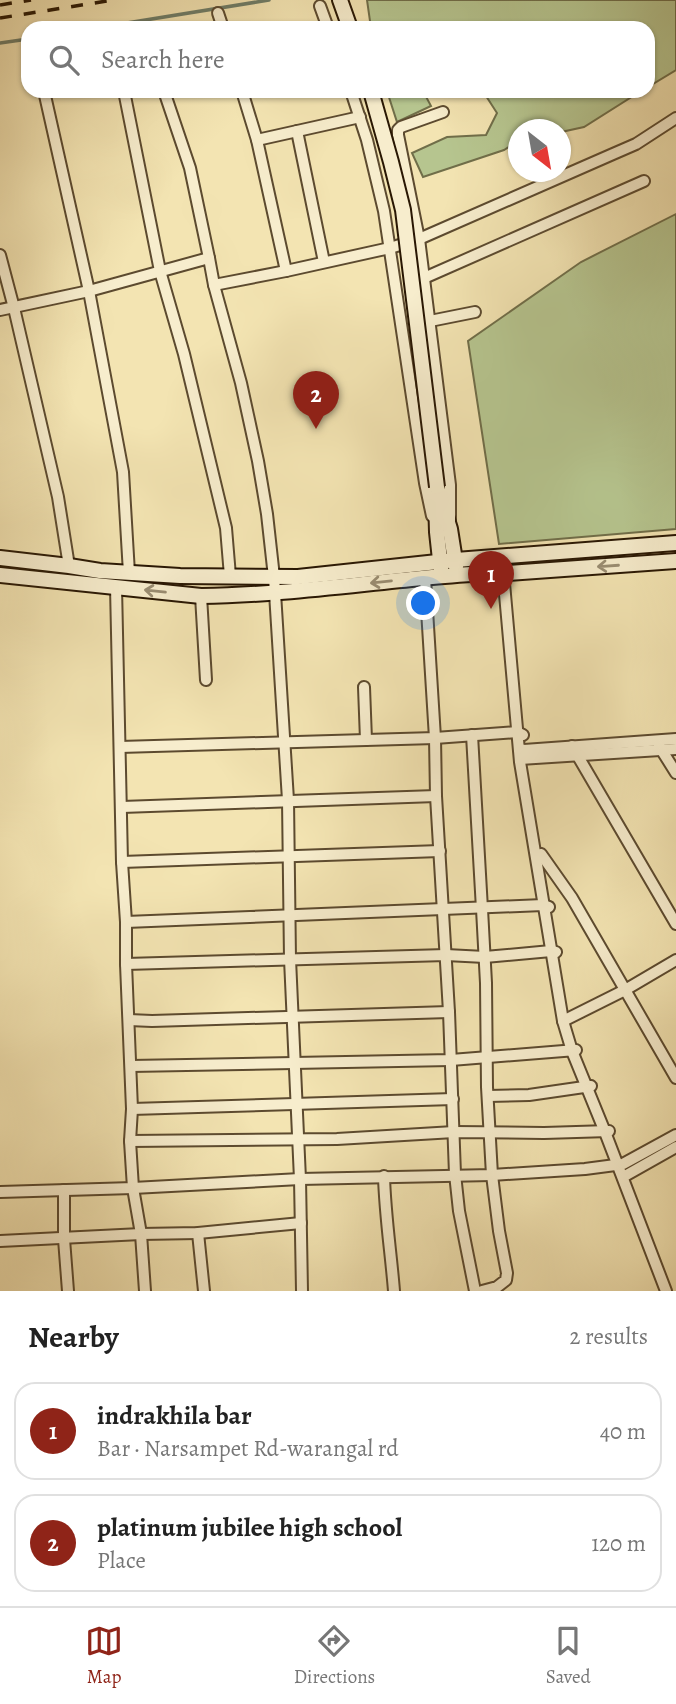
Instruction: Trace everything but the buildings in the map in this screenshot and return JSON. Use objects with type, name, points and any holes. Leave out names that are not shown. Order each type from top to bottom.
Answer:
[{"type":"main road","points":[[340,0],[348,21]]},
{"type":"main road","points":[[373,98],[402,211],[443,531],[441,569]]},
{"type":"main road","points":[[443,531],[456,560],[458,576]]},
{"type":"main road","points":[[0,575],[201,596],[275,593],[425,578],[456,560],[676,543]]},
{"type":"main road","points":[[0,558],[100,572],[274,577],[441,569],[458,576],[676,561]]},
{"type":"street","points":[[320,6],[325,21]]},
{"type":"street","points":[[218,13],[221,21]]},
{"type":"street","points":[[46,98],[89,291],[123,472],[129,573]]},
{"type":"street","points":[[125,98],[160,271],[184,354],[226,528],[230,576]]},
{"type":"street","points":[[166,98],[190,168],[214,285],[241,383],[267,514],[274,577],[288,800],[290,959],[302,1291]]},
{"type":"street","points":[[244,98],[257,140],[286,271]]},
{"type":"street","points":[[353,98],[384,211],[425,483],[443,531]]},
{"type":"street","points":[[443,112],[398,130],[419,239],[450,485],[443,531]]},
{"type":"street","points":[[257,140],[360,117]]},
{"type":"street","points":[[214,285],[390,248],[419,239],[636,144],[676,118]]},
{"type":"street","points":[[297,131],[324,262]]},
{"type":"street","points":[[424,278],[644,181]]},
{"type":"street","points":[[0,255],[58,497],[69,566]]},
{"type":"street","points":[[0,310],[89,291],[209,258]]},
{"type":"street","points":[[430,321],[475,312]]},
{"type":"street","points":[[506,573],[522,754],[565,1020],[670,1291]]},
{"type":"street","points":[[425,578],[449,1012],[455,1174],[459,1211],[475,1291]]},
{"type":"street","points":[[116,587],[122,862],[127,922],[126,964],[131,1066],[130,1140],[145,1291]]},
{"type":"street","points":[[201,596],[206,680]]},
{"type":"street","points":[[364,687],[366,740]]},
{"type":"street","points":[[120,747],[520,734]]},
{"type":"street","points":[[472,735],[485,957],[492,1175],[507,1272],[506,1280],[497,1287],[482,1291]]},
{"type":"street","points":[[522,754],[659,745],[676,739]]},
{"type":"street","points":[[659,745],[676,749]]},
{"type":"street","points":[[659,745],[676,774]]},
{"type":"street","points":[[575,750],[676,924]]},
{"type":"street","points":[[522,754],[541,855],[546,906]]},
{"type":"street","points":[[122,807],[436,796]]},
{"type":"street","points":[[122,862],[440,851]]},
{"type":"street","points":[[541,855],[572,898],[676,1078]]},
{"type":"street","points":[[127,922],[546,906]]},
{"type":"street","points":[[126,964],[446,955],[485,957],[554,952]]},
{"type":"street","points":[[565,1020],[625,990],[676,960]]},
{"type":"street","points":[[129,1020],[449,1012]]},
{"type":"street","points":[[131,1066],[451,1060],[575,1050]]},
{"type":"street","points":[[488,1096],[530,1095],[589,1087]]},
{"type":"street","points":[[132,1109],[453,1099]]},
{"type":"street","points":[[130,1140],[337,1139],[454,1132],[607,1132]]},
{"type":"street","points":[[623,1170],[676,1135]]},
{"type":"street","points":[[0,1192],[300,1179],[623,1170],[676,1147]]},
{"type":"street","points":[[384,1177],[394,1291]]},
{"type":"street","points":[[64,1191],[68,1291]]},
{"type":"street","points":[[0,1241],[198,1233],[301,1223]]},
{"type":"street","points":[[198,1233],[204,1291]]},
{"type":"green space","points":[[367,0],[676,0],[676,70],[655,83],[655,21],[370,21]]},
{"type":"green space","points":[[389,98],[427,98],[431,106],[397,122]]},
{"type":"green space","points":[[487,98],[630,98],[584,127],[571,130],[571,119],[508,119],[508,147],[423,177],[412,153],[447,137],[486,135],[497,113]]},
{"type":"green space","points":[[676,214],[676,529],[499,544],[468,341],[581,262]]},
{"type":"waterway","points":[[139,21],[269,0]]},
{"type":"waterway","points":[[0,43],[21,40]]},
{"type":"railway","points":[[0,5],[31,0]]},
{"type":"railway","points":[[0,18],[113,0]]},
{"type":"place","name":"platinum jubilee high school","points":[[316,429]]},
{"type":"place","name":"indrakhila bar","points":[[491,609]]}]
